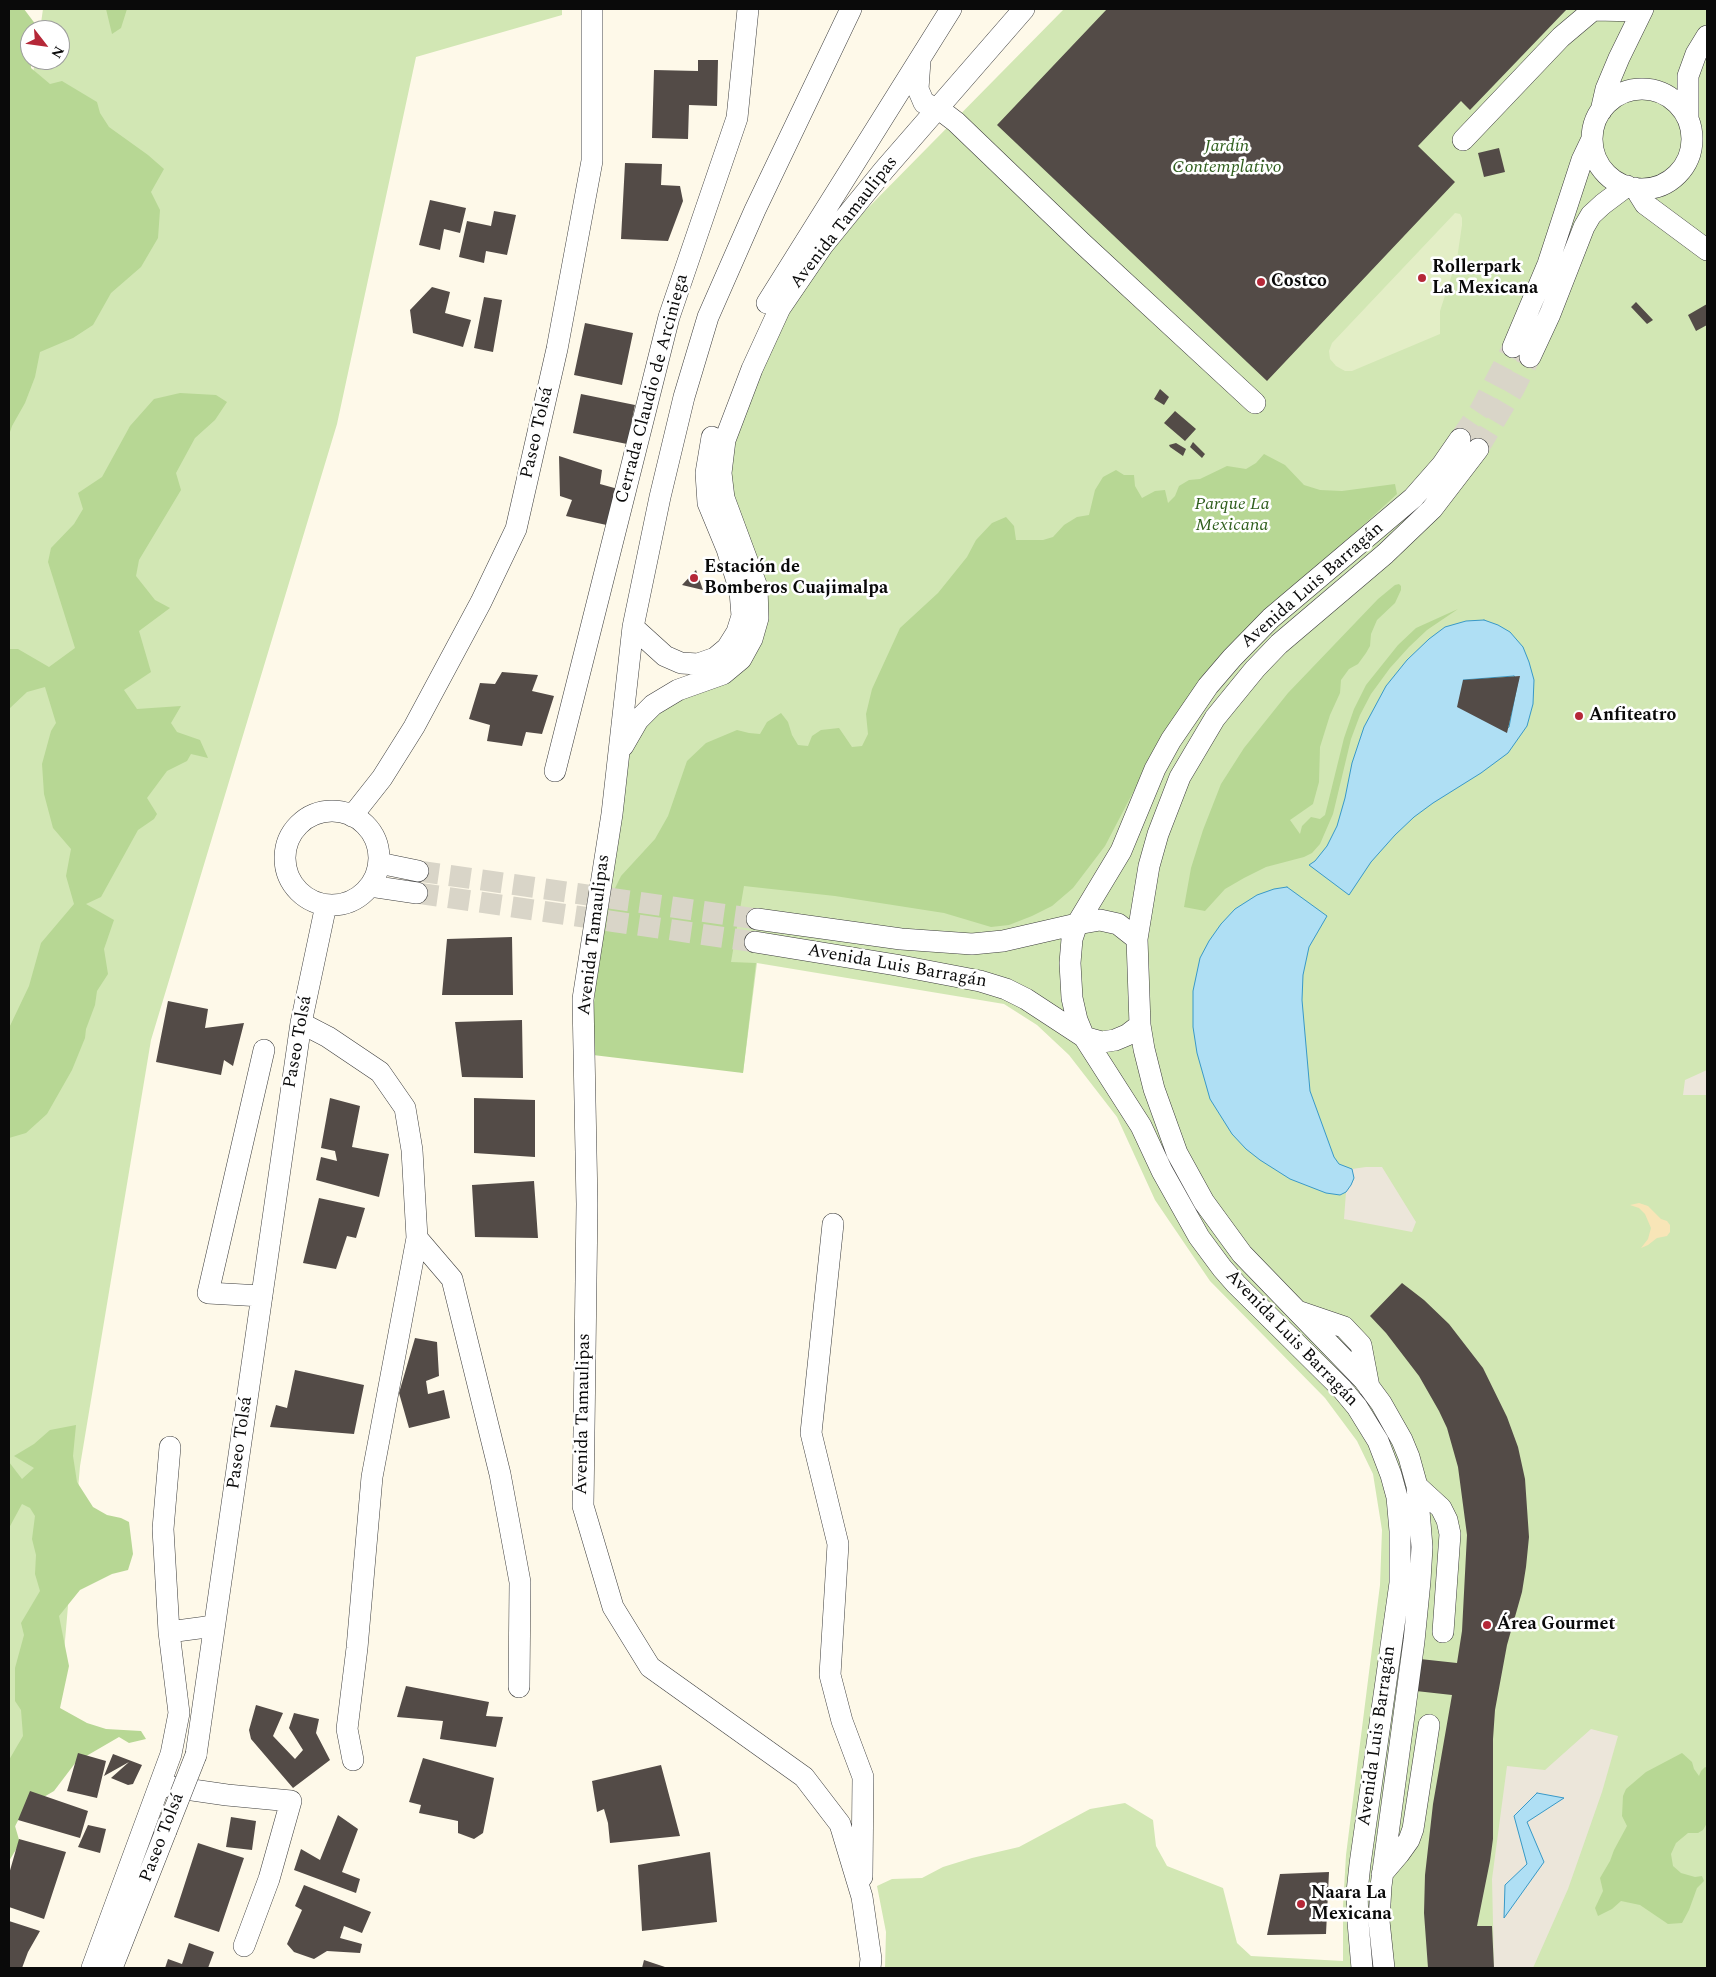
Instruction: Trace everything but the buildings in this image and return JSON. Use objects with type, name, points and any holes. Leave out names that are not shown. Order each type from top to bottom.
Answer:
[{"type":"street","name":"Paseo Tolsá","points":[[352,816],[382,778],[414,727],[481,602],[516,529],[556,349],[592,161],[592,9]]},
{"type":"street","name":"Cerrada Claudio de Arciniega","points":[[556,771],[669,316],[737,118],[748,9]]},
{"type":"street","name":"Avenida Tamaulipas","points":[[851,9],[755,210],[708,317],[684,397],[660,497],[633,627],[612,814],[583,999],[587,1204],[583,1506],[613,1607],[650,1667],[804,1777],[840,1824],[862,1897],[871,1958],[870,1968]]},
{"type":"street","name":"Avenida Tamaulipas","points":[[633,627],[665,656],[681,663],[698,664],[715,658],[727,648],[737,632],[742,616],[740,591],[727,549],[708,503],[706,473],[712,438],[738,366],[768,302],[950,9]]},
{"type":"street","name":"Avenida Tamaulipas","points":[[619,753],[638,720],[653,705],[678,690],[724,674],[741,659],[752,639],[758,618],[757,587],[724,498],[721,473],[725,440],[752,369],[780,308],[823,245],[884,170],[1024,9]]},
{"type":"street","points":[[1463,140],[1561,36],[1593,10],[1642,10],[1606,89],[1601,111]]},
{"type":"street","points":[[1592,138],[1595,154],[1602,168],[1613,179],[1631,187],[1651,188],[1665,183],[1678,174],[1687,161],[1692,146],[1688,76],[1696,54],[1707,36]]},
{"type":"street","points":[[920,58],[918,78],[921,97],[924,103],[939,109],[956,122],[1082,243],[1255,403]]},
{"type":"street","points":[[1631,187],[1603,204],[1587,221],[1550,314],[1521,352],[1582,160],[1592,138],[1595,122],[1601,111],[1610,101],[1633,89],[1659,92],[1671,98],[1681,106],[1707,154]]},
{"type":"street","points":[[1631,187],[1644,204],[1706,252]]},
{"type":"street","name":"Avenida Luis Barragán","points":[[1362,1968],[1357,1892],[1400,1582],[1400,1531],[1397,1497],[1392,1475],[1378,1441],[1357,1407],[1342,1389],[1236,1284],[1210,1253],[1184,1212],[1130,1107],[1084,1037],[1077,1020],[1070,963],[1072,939],[1077,924],[1121,851],[1152,777],[1171,740],[1208,686],[1271,618],[1413,498],[1442,465],[1469,444],[1432,509],[1385,554],[1279,644],[1249,676],[1215,718],[1180,777],[1158,834],[1149,866],[1137,939],[1140,1024],[1154,1089],[1164,1121],[1188,1172],[1204,1202],[1242,1254],[1369,1388],[1394,1424],[1409,1457],[1415,1478],[1422,1547],[1420,1582],[1414,1641],[1382,1874],[1380,1922],[1384,1968]]},
{"type":"street","points":[[332,811],[352,816],[370,830],[376,840],[379,863],[376,875],[362,895],[339,905],[326,905],[307,899],[292,885],[285,866],[286,845],[296,827],[312,815],[332,811]]},
{"type":"street","points":[[379,863],[418,871]]},
{"type":"street","points":[[370,886],[417,893]]},
{"type":"street","name":"Paseo Tolsá","points":[[112,1968],[196,1755],[301,1023],[326,905]]},
{"type":"street","name":"Avenida Luis Barragán","points":[[757,919],[901,939],[972,944],[1003,941],[1077,924],[1109,921],[1118,924],[1137,939]]},
{"type":"street","name":"Avenida Luis Barragán","points":[[755,942],[980,981],[1006,989],[1026,999],[1084,1037],[1102,1042],[1115,1040],[1127,1035],[1140,1024]]},
{"type":"street","points":[[301,1023],[328,1036],[380,1072],[405,1108],[412,1150],[417,1238],[372,1476],[357,1648],[347,1728],[353,1760]]},
{"type":"street","points":[[262,1296],[208,1293],[264,1050]]},
{"type":"street","points":[[833,1224],[811,1433],[838,1544],[830,1675],[842,1721],[863,1777],[862,1897]]},
{"type":"street","points":[[417,1238],[452,1279],[500,1474],[520,1582],[519,1687]]},
{"type":"street","points":[[92,1968],[172,1754],[179,1713],[169,1632],[163,1529],[170,1447]]},
{"type":"street","points":[[1392,1475],[1415,1478],[1441,1508],[1448,1520],[1450,1534],[1443,1632]]},
{"type":"street","points":[[169,1632],[214,1626]]},
{"type":"street","points":[[1382,1874],[1409,1840],[1413,1829],[1429,1725]]},
{"type":"street","points":[[160,1785],[227,1795],[291,1801],[269,1879],[244,1946]]},
{"type":"green space","points":[[9,9],[24,9],[32,20],[20,20],[20,70],[33,70],[50,84],[62,81],[97,102],[100,113],[109,127],[164,169],[151,192],[160,210],[158,238],[141,267],[111,293],[93,325],[73,338],[40,352],[35,377],[25,403],[9,435]]},
{"type":"green space","points":[[43,9],[562,9],[562,15],[416,57],[337,424],[151,1040],[80,1466],[60,1699],[9,1844],[9,244],[34,70],[70,70],[70,20],[41,20]]},
{"type":"green space","points":[[106,9],[127,9],[121,28],[112,34]]},
{"type":"green space","name":"Parque La Mexicana","points":[[1064,9],[1707,9],[1707,1968],[885,1968],[886,1932],[877,1886],[892,1879],[922,1878],[943,1867],[1019,1847],[1090,1809],[1125,1803],[1153,1820],[1156,1846],[1167,1866],[1223,1888],[1237,1943],[1251,1956],[1343,1961],[1343,1906],[1346,1855],[1380,1585],[1382,1530],[1373,1474],[1357,1441],[1325,1398],[1210,1281],[1155,1200],[1117,1117],[1069,1055],[1037,1025],[1004,1004],[757,963],[743,1073],[592,1023],[603,913],[626,748],[649,714],[732,673],[732,496],[729,472],[734,445],[753,392],[791,305],[820,265],[862,214]]},
{"type":"green space","name":"Rollerpark La Mexicana","points":[[1455,213],[1460,214],[1462,225],[1457,259],[1440,311],[1440,334],[1352,371],[1345,371],[1336,366],[1330,359],[1329,351],[1332,343]]},
{"type":"green space","points":[[180,393],[216,395],[227,402],[215,420],[195,438],[176,473],[181,490],[139,560],[136,576],[155,600],[170,608],[139,631],[151,672],[124,690],[137,709],[181,706],[171,723],[177,732],[200,740],[208,758],[191,754],[187,761],[167,771],[147,798],[157,814],[154,819],[138,830],[101,897],[86,904],[114,920],[104,949],[108,974],[97,991],[95,1005],[86,1029],[85,1038],[72,1070],[47,1114],[26,1133],[9,1138],[9,1028],[29,986],[41,943],[74,904],[66,876],[71,849],[53,828],[44,794],[42,764],[51,731],[56,723],[45,687],[27,692],[9,709],[9,649],[18,649],[49,667],[75,648],[48,562],[51,548],[74,524],[83,509],[78,493],[102,477],[130,426],[154,399]]},
{"type":"green space","points":[[1264,454],[1285,465],[1304,485],[1320,490],[1342,491],[1395,484],[1397,494],[1279,598],[1141,777],[1105,846],[1073,888],[1052,906],[1032,916],[1009,925],[991,927],[944,913],[835,896],[744,886],[731,962],[756,963],[743,1073],[593,1055],[592,1023],[603,913],[621,876],[655,839],[668,816],[687,761],[706,743],[737,730],[760,734],[767,722],[781,713],[788,722],[792,735],[798,745],[808,746],[812,736],[821,730],[839,728],[852,747],[862,746],[868,734],[866,714],[872,689],[900,628],[938,593],[967,557],[976,540],[992,523],[1006,517],[1014,526],[1016,540],[1043,540],[1053,537],[1064,525],[1077,517],[1089,515],[1095,490],[1103,477],[1116,470],[1124,475],[1134,475],[1135,486],[1142,498],[1155,491],[1165,490],[1168,503],[1175,496],[1179,486],[1189,480],[1200,479],[1227,466],[1246,469],[1256,463]]},
{"type":"green space","points":[[1399,584],[1401,590],[1395,603],[1377,620],[1371,634],[1370,646],[1366,653],[1358,664],[1349,669],[1341,680],[1340,693],[1330,715],[1320,747],[1319,782],[1313,804],[1290,820],[1300,834],[1302,826],[1311,817],[1320,819],[1325,815],[1344,738],[1354,709],[1366,685],[1398,645],[1416,628],[1458,609],[1427,630],[1409,647],[1390,668],[1371,694],[1360,715],[1351,739],[1333,814],[1320,844],[1312,853],[1304,857],[1266,867],[1225,889],[1205,911],[1184,907],[1191,868],[1203,830],[1221,784],[1244,748],[1288,693],[1378,599],[1395,585]]},
{"type":"green space","points":[[76,1425],[73,1456],[77,1482],[93,1507],[107,1515],[129,1522],[133,1554],[128,1570],[112,1574],[80,1590],[59,1616],[69,1666],[60,1708],[87,1723],[106,1729],[141,1731],[146,1739],[129,1743],[119,1737],[76,1762],[54,1791],[25,1808],[15,1826],[20,1843],[9,1861],[9,1760],[23,1736],[21,1710],[15,1701],[15,1668],[24,1635],[21,1623],[40,1591],[35,1574],[36,1555],[32,1539],[35,1516],[30,1508],[22,1504],[9,1528],[9,1462],[22,1479],[34,1468],[14,1456],[34,1444],[50,1430]]},
{"type":"green space","points":[[1682,1753],[1692,1762],[1699,1776],[1705,1767],[1707,1768],[1707,1823],[1703,1830],[1698,1833],[1688,1833],[1676,1843],[1671,1854],[1673,1866],[1681,1873],[1695,1877],[1702,1876],[1704,1881],[1697,1888],[1682,1923],[1668,1924],[1640,1905],[1621,1901],[1612,1909],[1598,1916],[1595,1908],[1603,1891],[1600,1878],[1627,1826],[1622,1816],[1623,1796],[1626,1789],[1646,1772]]},
{"type":"sand","points":[[1639,1203],[1648,1206],[1670,1225],[1670,1232],[1667,1236],[1657,1238],[1641,1248],[1648,1239],[1651,1228],[1645,1214],[1639,1208],[1630,1205]]},
{"type":"shaded area","points":[[1707,1070],[1707,1095],[1683,1095],[1685,1080]]},
{"type":"shaded area","points":[[1382,1167],[1416,1222],[1412,1232],[1344,1219],[1346,1192],[1354,1179],[1352,1169]]},
{"type":"shaded area","points":[[1591,1729],[1618,1736],[1602,1792],[1568,1889],[1533,1968],[1494,1968],[1492,1879],[1507,1766],[1545,1770]],"holes":[[[1563,1798],[1527,1822],[1544,1862],[1504,1917],[1505,1885],[1527,1865],[1514,1816]]]},
{"type":"water","points":[[1484,620],[1498,625],[1510,632],[1523,647],[1534,680],[1533,704],[1527,726],[1508,753],[1481,773],[1433,803],[1414,817],[1395,835],[1371,862],[1349,895],[1309,865],[1315,861],[1327,846],[1337,826],[1352,763],[1364,727],[1386,686],[1407,660],[1445,627],[1466,621]],"holes":[[[1514,676],[1518,680],[1509,727],[1506,729],[1463,680]]]},
{"type":"water","points":[[1287,887],[1327,916],[1309,947],[1303,975],[1302,1000],[1310,1091],[1334,1157],[1339,1164],[1352,1169],[1354,1178],[1346,1192],[1340,1195],[1326,1193],[1290,1179],[1246,1149],[1232,1134],[1210,1099],[1197,1053],[1193,1027],[1193,991],[1200,958],[1209,941],[1235,909],[1257,895]]},
{"type":"water","points":[[1537,1793],[1564,1798],[1527,1822],[1544,1862],[1504,1918],[1505,1885],[1527,1864],[1514,1816]]},
{"type":"tunnel","points":[[1460,439],[1480,410],[1513,347]]},
{"type":"tunnel","points":[[1478,449],[1514,389],[1530,357]]},
{"type":"tunnel","points":[[418,871],[757,919]]},
{"type":"tunnel","points":[[417,893],[755,942]]},
{"type":"place","name":"Rollerpark La Mexicana","points":[[1422,278]]},
{"type":"place","name":"Costco","points":[[1261,282]]},
{"type":"place","name":"Estación de Bomberos Cuajimalpa","points":[[694,578]]},
{"type":"place","name":"Anfiteatro","points":[[1579,716]]},
{"type":"place","name":"Área Gourmet","points":[[1487,1625]]},
{"type":"place","name":"Naara La Mexicana","points":[[1301,1904]]},
{"type":"park label","name":"Jardín Contemplativo","points":[[1227,157]]}]
